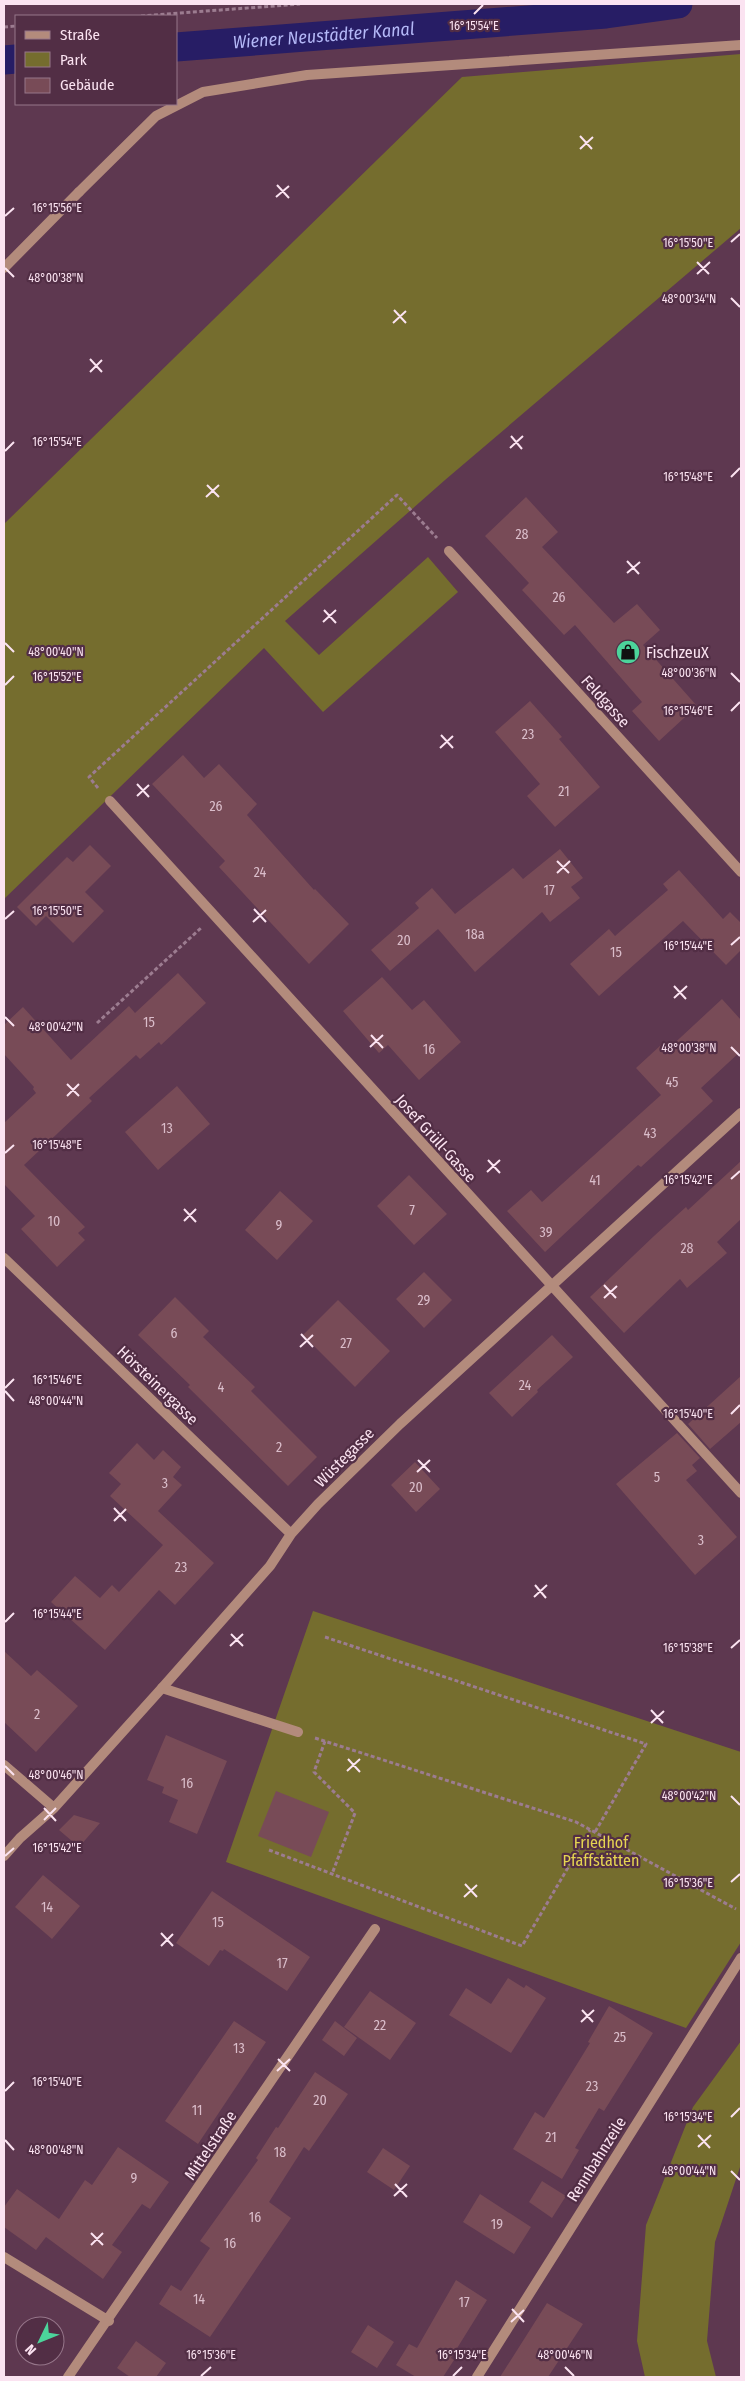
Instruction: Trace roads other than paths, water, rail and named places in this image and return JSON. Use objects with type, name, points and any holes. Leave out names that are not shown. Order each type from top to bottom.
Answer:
[{"type":"street","points":[[178,105],[203,92],[307,74],[741,45]]},
{"type":"street","points":[[4,268],[156,116],[178,105]]},
{"type":"street","name":"Feldgasse","points":[[449,551],[741,872]]},
{"type":"street","name":"Josef Grüll-Gasse","points":[[110,801],[741,1493]]},
{"type":"street","name":"Wüstegasse","points":[[4,1856],[20,1838],[54,1808],[162,1688],[270,1566],[291,1534],[400,1424],[741,1113]]},
{"type":"street","name":"Hörsteinergasse","points":[[4,1258],[291,1534]]},
{"type":"street","points":[[162,1688],[298,1732]]},
{"type":"street","points":[[4,1765],[54,1808]]},
{"type":"street","name":"Mittelstraße","points":[[68,2377],[375,1929]]},
{"type":"street","name":"Rennbahnzeile","points":[[477,2377],[741,1958]]},
{"type":"street","points":[[4,2257],[108,2321]]},
{"type":"waterway","name":"Wiener Neustädter Kanal","points":[[178,47],[606,14],[678,4]]},
{"type":"waterway","name":"Wiener Neustädter Kanal","points":[[4,60],[15,59]]},
{"type":"place","name":"FischzeuX","points":[[628,652]]},
{"type":"park label","name":"Friedhof Pfaffstätten","points":[[601,1851]]}]
